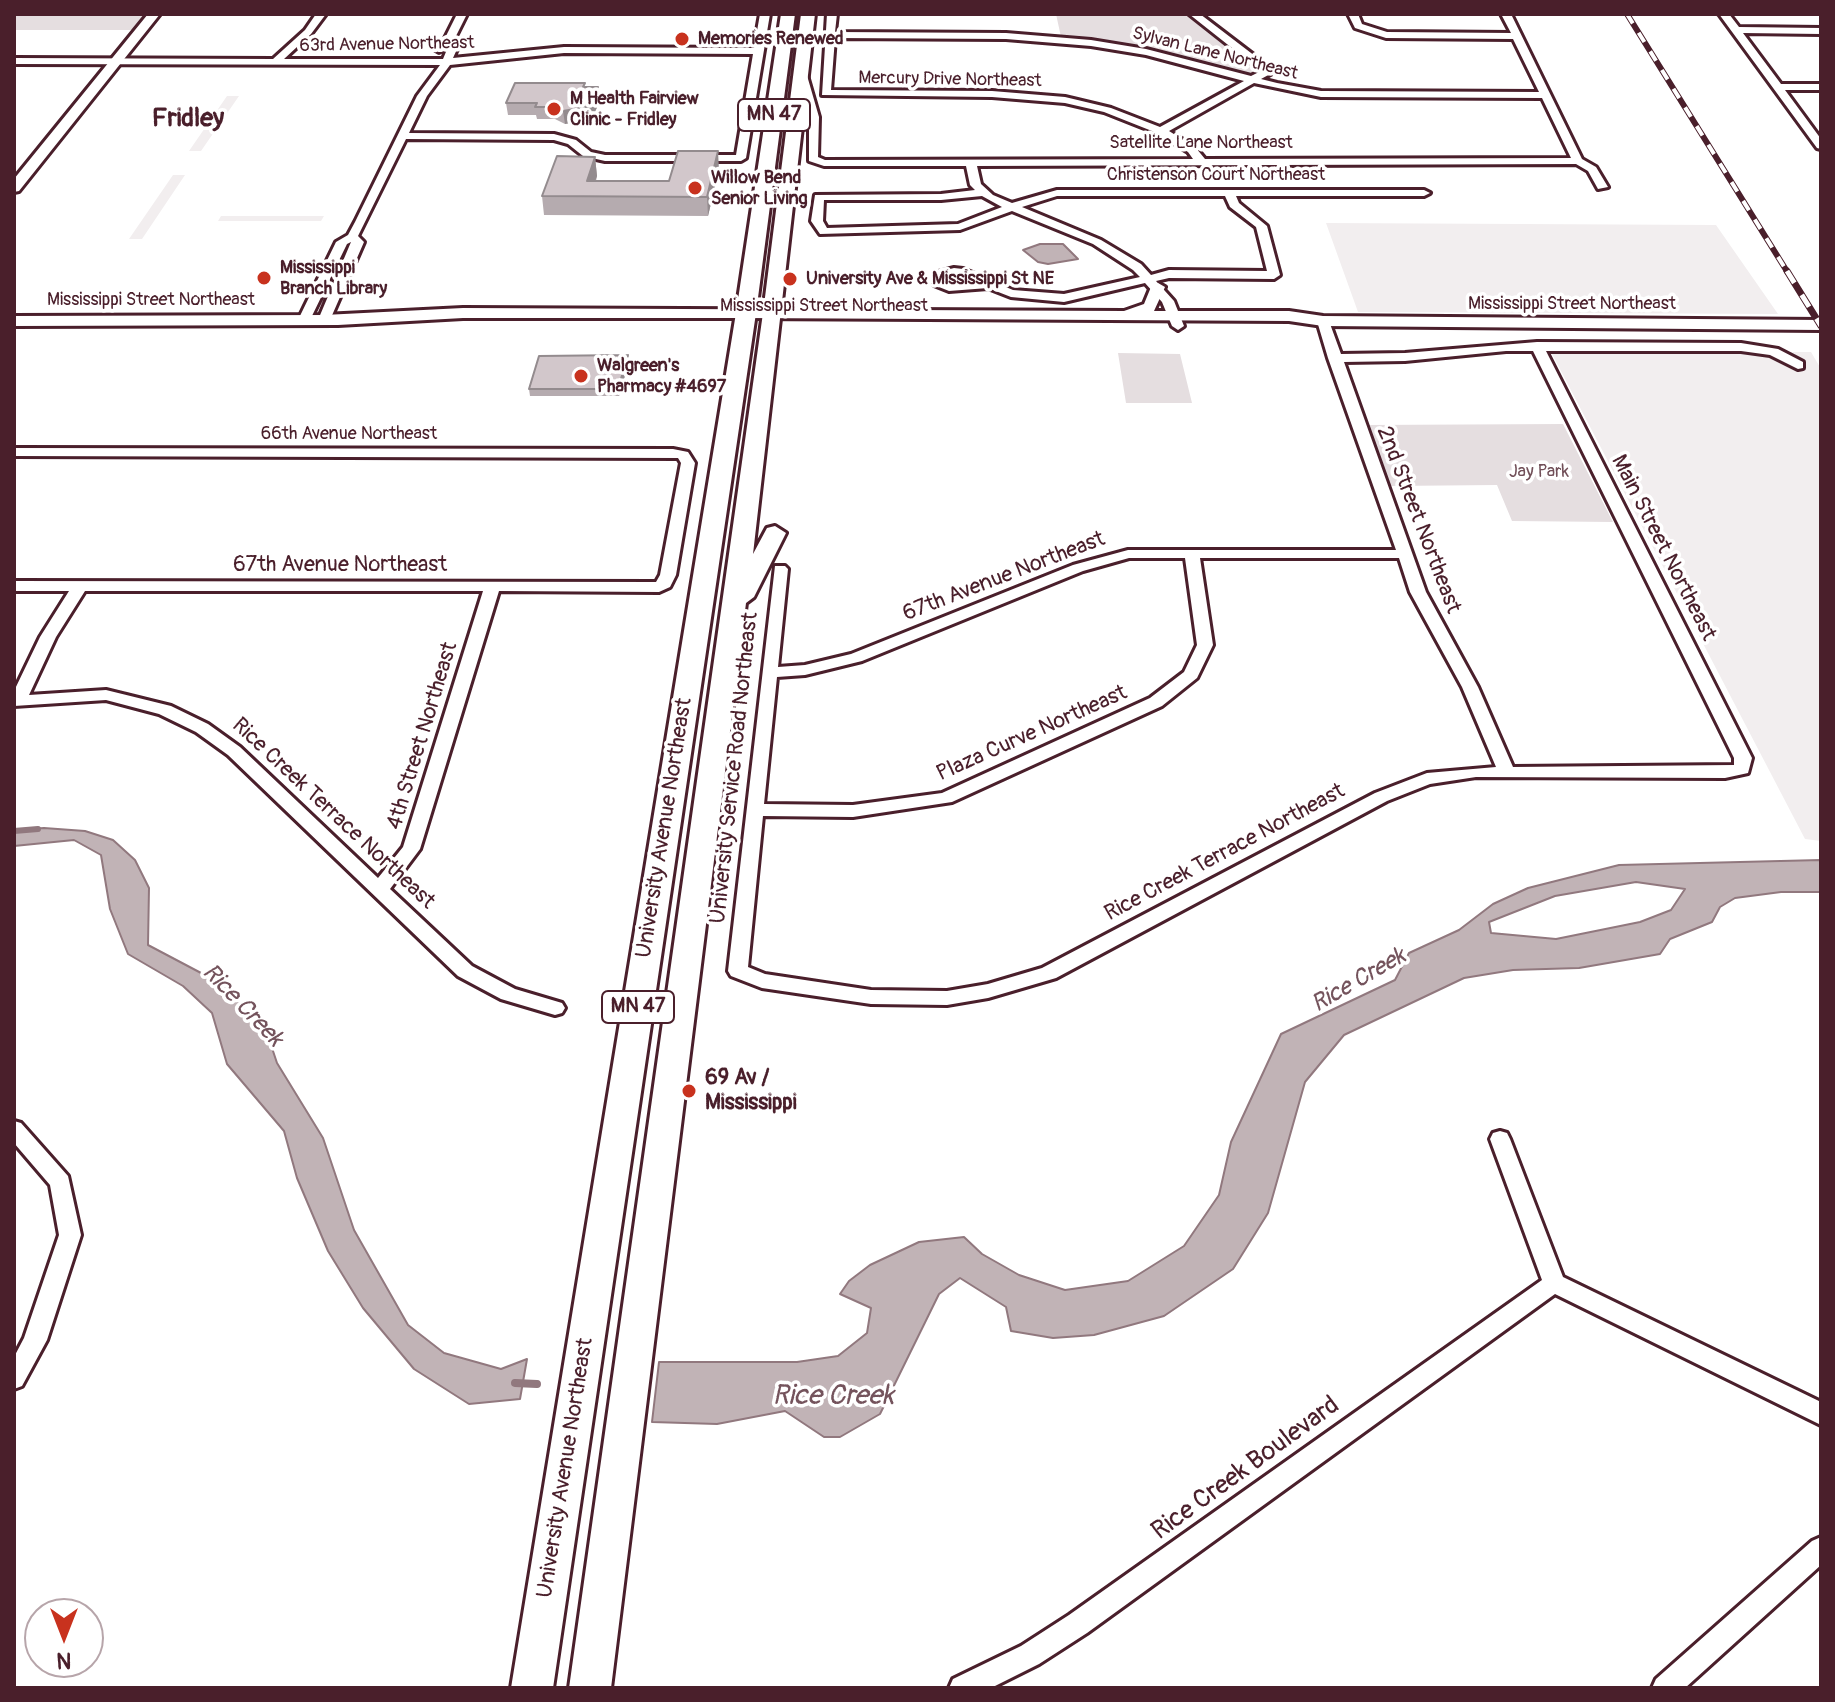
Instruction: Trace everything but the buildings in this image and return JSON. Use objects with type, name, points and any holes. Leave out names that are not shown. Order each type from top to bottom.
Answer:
[{"type":"main road","name":"University Avenue Northeast","points":[[590,1688],[732,616],[788,14]]},
{"type":"main road","name":"University Avenue Northeast","points":[[532,1688],[801,72],[808,14]]},
{"type":"main road","points":[[732,616],[775,533]]},
{"type":"street","points":[[14,188],[154,14]]},
{"type":"street","points":[[275,62],[308,32],[321,14]]},
{"type":"street","points":[[425,89],[421,85],[462,14]]},
{"type":"street","points":[[402,136],[554,137],[572,142],[587,154],[605,158],[741,158],[765,14]]},
{"type":"street","points":[[830,35],[832,14]]},
{"type":"street","points":[[1161,131],[1268,71],[1194,14]]},
{"type":"street","points":[[1353,14],[1358,26],[1386,35],[1517,36]]},
{"type":"street","points":[[1506,14],[1578,161],[1592,169],[1602,187]]},
{"type":"street","points":[[1724,14],[1821,146]]},
{"type":"street","points":[[1736,30],[1821,31]]},
{"type":"street","name":"Sylvan Lane Northeast","points":[[830,35],[1006,36],[1062,40],[1146,52],[1255,81],[1321,94],[1545,95]]},
{"type":"street","name":"Mercury Drive Northeast","points":[[830,35],[826,93],[1040,96],[1107,110],[1161,131],[1192,150],[1201,161]]},
{"type":"street","points":[[304,320],[342,242],[352,237],[425,89],[434,84],[447,62],[453,47],[448,42]]},
{"type":"street","name":"63rd Avenue Northeast","points":[[14,61],[447,62],[564,50],[759,51]]},
{"type":"street","name":"Satellite Lane Northeast","points":[[801,72],[814,117],[812,156],[824,163],[1578,161]]},
{"type":"street","points":[[1777,87],[1821,87]]},
{"type":"street","points":[[971,162],[976,185],[983,193],[1011,208],[1105,246],[1154,282],[1176,321]]},
{"type":"street","name":"Christenson Court Northeast","points":[[983,193],[941,197],[819,197],[817,221],[824,232],[960,227],[1057,193],[1424,193]]},
{"type":"street","points":[[988,284],[1026,296],[1064,298],[1154,282],[1169,274],[1274,275],[1261,226],[1234,205],[1229,193]]},
{"type":"street","points":[[324,320],[358,242],[352,237]]},
{"type":"street","points":[[1126,315],[1150,307],[1154,282]]},
{"type":"street","name":"Mississippi Street Northeast","points":[[18,320],[324,320],[463,325],[1126,315],[1176,321]]},
{"type":"street","name":"Mississippi Street Northeast","points":[[758,320],[1176,321],[1298,327],[1323,321],[1821,325]]},
{"type":"street","name":"2nd Street Northeast","points":[[1323,321],[1403,554],[1432,623],[1483,713],[1507,772]]},
{"type":"street","name":"Main Street Northeast","points":[[1537,346],[1743,758],[1742,769]]},
{"type":"street","name":"Mississippi Street Northeast","points":[[1334,358],[1405,357],[1486,347],[1741,347],[1773,352],[1798,365]]},
{"type":"street","name":"66th Avenue Northeast","points":[[14,452],[683,455],[688,463],[665,584]]},
{"type":"street","name":"Plaza Curve Northeast","points":[[755,810],[853,811],[946,798],[1156,702],[1191,675],[1205,645],[1192,552]]},
{"type":"street","name":"67th Avenue Northeast","points":[[769,673],[805,670],[856,658],[1103,560],[1128,554],[1403,554]]},
{"type":"street","name":"University Service Road Northeast","points":[[738,971],[780,569]]},
{"type":"street","name":"67th Avenue Northeast","points":[[14,586],[650,588],[665,584]]},
{"type":"street","points":[[16,700],[48,637],[80,586]]},
{"type":"street","name":"4th Street Northeast","points":[[380,888],[411,849],[492,588]]},
{"type":"street","name":"Rice Creek Terrace Northeast","points":[[16,700],[106,695],[165,710],[202,728],[234,751],[465,971],[508,994],[555,1008]]},
{"type":"street","name":"Rice Creek Terrace Northeast","points":[[738,971],[762,981],[871,997],[947,998],[988,991],[1049,973],[1406,787],[1452,775],[1507,772],[1725,773],[1742,769]]},
{"type":"street","points":[[14,1129],[60,1182],[70,1235],[35,1340],[14,1379]]},
{"type":"street","points":[[1500,1139],[1554,1283],[1821,1414]]},
{"type":"street","name":"Rice Creek Boulevard","points":[[962,1688],[1030,1655],[1078,1624],[1554,1283]]},
{"type":"street","points":[[1665,1688],[1821,1549]]},
{"type":"shaded area","points":[[227,96],[239,96],[201,151],[189,151]]},
{"type":"shaded area","points":[[173,175],[185,175],[142,239],[129,239]]},
{"type":"shaded area","points":[[221,216],[324,216],[321,221],[218,221]]},
{"type":"shaded area","points":[[1326,223],[1716,225],[1778,314],[1358,312]]},
{"type":"shaded area","points":[[1551,352],[1811,352],[1821,369],[1821,841],[1805,839]]},
{"type":"green space","points":[[14,14],[146,14],[132,30],[14,30]]},
{"type":"green space","points":[[1056,14],[1186,14],[1261,71],[1246,75],[1149,50],[1061,37]]},
{"type":"green space","points":[[1118,353],[1180,354],[1192,403],[1126,403]]},
{"type":"green space","name":"Jay Park","points":[[1563,424],[1613,522],[1512,521],[1497,485],[1390,486],[1366,425]]},
{"type":"water","points":[[1040,244],[1063,244],[1078,259],[1048,264],[1038,262],[1023,250]]},
{"type":"water","name":"Rice Creek","points":[[44,828],[85,831],[113,840],[135,860],[149,888],[148,945],[220,983],[268,1036],[277,1063],[323,1138],[354,1230],[408,1325],[444,1353],[501,1369],[527,1359],[520,1399],[469,1404],[414,1369],[363,1308],[328,1251],[297,1178],[284,1131],[227,1064],[212,1013],[183,986],[128,954],[110,909],[101,855],[74,840],[14,846],[14,830]]},
{"type":"water","name":"Rice Creek","points":[[1821,860],[1821,892],[1781,892],[1735,898],[1720,907],[1712,922],[1670,939],[1660,954],[1579,968],[1513,970],[1464,978],[1344,1035],[1305,1082],[1268,1213],[1233,1269],[1164,1316],[1094,1335],[1053,1338],[1011,1331],[1006,1307],[960,1278],[939,1294],[880,1414],[840,1437],[824,1437],[785,1411],[717,1424],[652,1422],[659,1362],[797,1362],[838,1356],[867,1333],[871,1308],[840,1294],[849,1281],[870,1265],[919,1242],[964,1237],[982,1254],[1019,1275],[1065,1290],[1128,1281],[1184,1246],[1219,1195],[1231,1142],[1281,1034],[1395,980],[1409,953],[1459,930],[1493,904],[1528,888],[1619,865]],"holes":[[[1636,882],[1685,889],[1671,910],[1640,922],[1556,939],[1491,933],[1489,922],[1555,896]]]},
{"type":"waterway","name":"Rice Creek","points":[[14,831],[38,829]]},
{"type":"waterway","name":"Rice Creek","points":[[515,1383],[537,1384]]},
{"type":"railway","points":[[1627,14],[1788,273]]},
{"type":"railway","points":[[1787,271],[1821,326]]},
{"type":"place","name":"Memories Renewed","points":[[682,39]]},
{"type":"place","name":"M Health Fairview Clinic - Fridley","points":[[554,109]]},
{"type":"place","name":"Willow Bend Senior Living","points":[[695,188]]},
{"type":"place","name":"Mississippi Branch Library","points":[[264,278]]},
{"type":"place","name":"University Ave & Mississippi St NE","points":[[790,279]]},
{"type":"place","name":"Walgreen's Pharmacy #4697","points":[[581,376]]},
{"type":"place","name":"69 Av / Mississippi","points":[[689,1091]]},
{"type":"district","name":"Fridley","points":[[188,119]]}]
